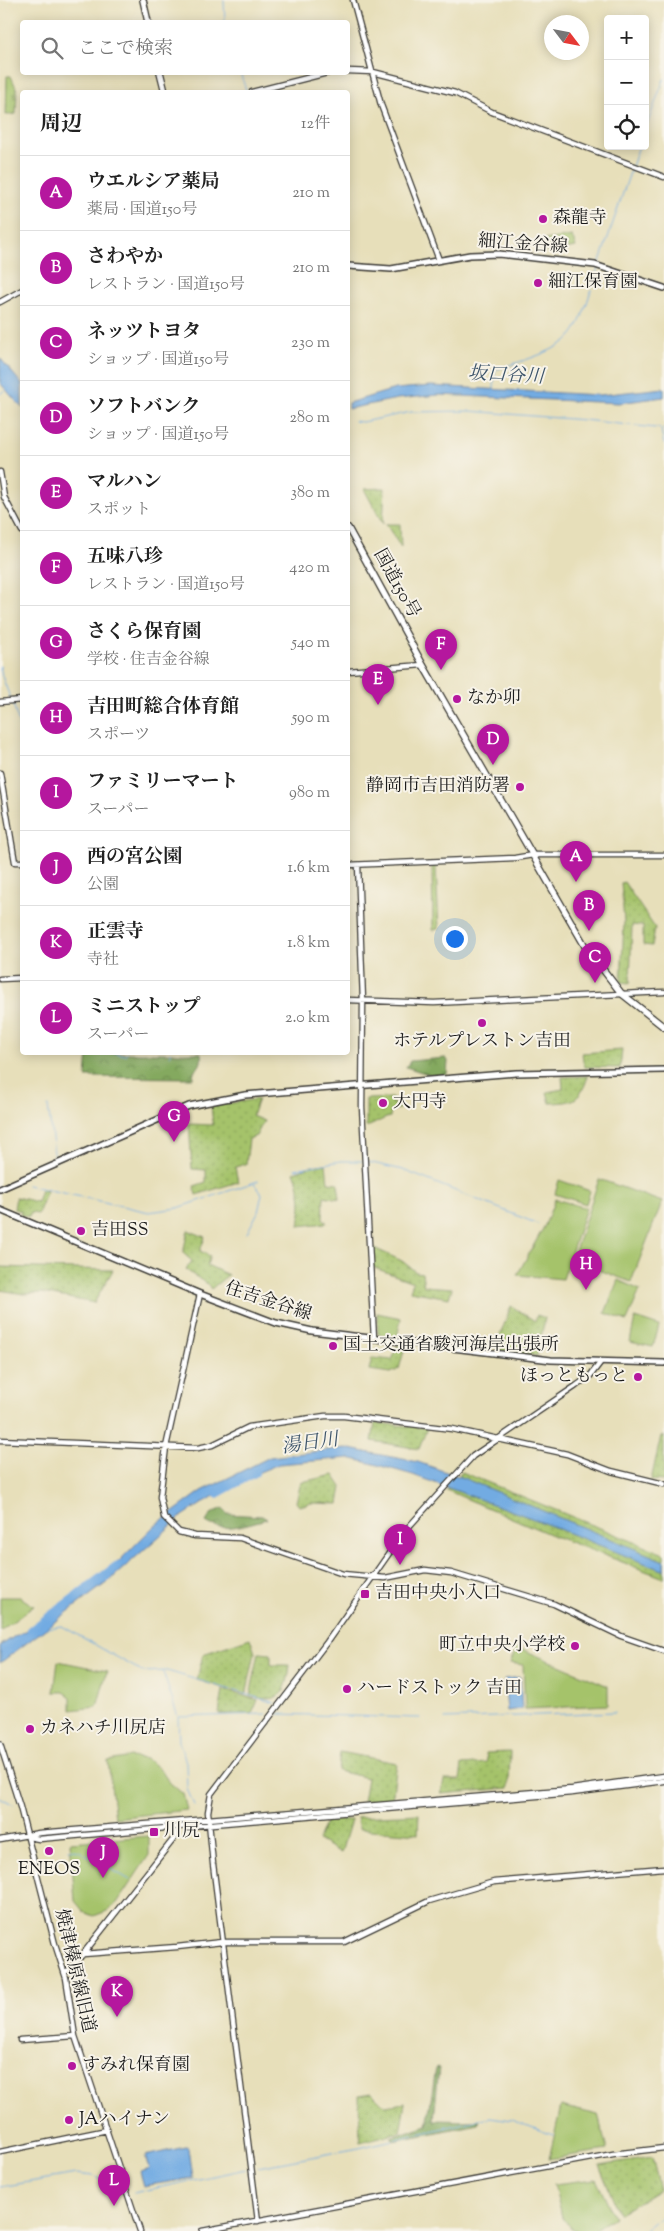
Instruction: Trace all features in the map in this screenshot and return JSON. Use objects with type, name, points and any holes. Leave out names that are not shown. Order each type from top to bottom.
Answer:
[{"type":"highway","points":[[143,0],[148,20]]},
{"type":"highway","points":[[161,75],[164,90]]},
{"type":"highway","name":"国道150号","points":[[350,532],[423,665],[585,946],[621,993],[664,1027]]},
{"type":"main road","name":"細江金谷線","points":[[350,266],[390,269],[470,255],[499,254],[601,266],[664,288]]},
{"type":"main road","points":[[0,1188],[190,1106],[245,1095],[533,1072],[664,1070]]},
{"type":"main road","name":"住吉金谷線","points":[[0,1210],[200,1294],[276,1323],[312,1331],[551,1360],[600,1363],[664,1363]]},
{"type":"street","points":[[353,0],[381,106],[439,260]]},
{"type":"street","points":[[350,71],[373,72],[455,93],[492,112],[664,177]]},
{"type":"street","points":[[260,90],[319,75]]},
{"type":"street","points":[[0,302],[20,291]]},
{"type":"street","points":[[0,472],[4,497],[20,527]]},
{"type":"street","points":[[350,671],[423,665]]},
{"type":"street","points":[[0,702],[20,700]]},
{"type":"street","points":[[0,773],[15,862],[20,862]]},
{"type":"street","points":[[350,865],[515,858],[533,855],[664,855]]},
{"type":"street","points":[[358,865],[363,1002],[362,1085],[374,1339]]},
{"type":"street","points":[[0,979],[20,978]]},
{"type":"street","points":[[350,1000],[434,1004],[664,992]]},
{"type":"street","points":[[200,1294],[166,1447],[160,1497],[164,1516],[179,1532],[194,1536],[240,1538],[326,1570],[372,1578],[401,1576],[425,1570],[451,1573],[554,1604],[621,1636],[664,1651]]},
{"type":"street","points":[[258,2221],[222,1942],[208,1801],[215,1786],[327,1642],[404,1532],[440,1491],[473,1456],[590,1376],[600,1363]]},
{"type":"street","points":[[0,1440],[198,1448],[212,1445],[249,1427],[325,1416],[418,1424],[498,1439],[567,1454],[611,1471],[664,1484]]},
{"type":"street","name":"焼津榛原線旧道","points":[[0,1744],[64,1972],[74,2036],[140,2231]]},
{"type":"street","points":[[0,1840],[176,1827],[209,1822],[572,1788],[664,1776]]},
{"type":"street","points":[[27,1837],[39,1833],[209,1822],[572,1793],[664,1781]]},
{"type":"street","points":[[64,1972],[69,1970],[83,1954],[176,1836],[176,1827]]},
{"type":"street","points":[[83,1954],[177,1948],[222,1942],[344,1942],[429,1901],[494,1882],[664,1868]]},
{"type":"street","points":[[20,2040],[74,2036]]},
{"type":"street","points":[[0,2152],[107,2130]]},
{"type":"street","points":[[202,2231],[594,2158],[664,2148]]},
{"type":"green space","points":[[7,76],[11,76],[17,90],[16,114],[6,115]]},
{"type":"green space","points":[[572,236],[576,247],[544,252],[543,240]]},
{"type":"green space","points":[[385,488],[383,524],[364,489]]},
{"type":"green space","points":[[386,524],[400,524],[401,548]]},
{"type":"green space","points":[[432,866],[436,866],[439,929],[433,930]]},
{"type":"green space","points":[[624,882],[655,928],[652,946],[643,945],[643,926],[632,925],[630,983],[621,982],[624,922],[621,883]]},
{"type":"green space","points":[[622,1050],[620,1068],[584,1067],[582,1053]]},
{"type":"green space","points":[[88,1055],[201,1055],[200,1065],[194,1071],[193,1078],[86,1077]]},
{"type":"green space","points":[[446,1058],[448,1061],[447,1074],[434,1076],[406,1067],[410,1061]]},
{"type":"green space","points":[[588,1076],[582,1091],[571,1101],[550,1103],[547,1092],[563,1089],[562,1077]]},
{"type":"green space","points":[[393,1098],[392,1104],[401,1104],[399,1109],[391,1110],[390,1117],[366,1127],[366,1099]]},
{"type":"green space","points":[[258,1099],[252,1116],[264,1121],[256,1136],[249,1139],[246,1164],[235,1167],[238,1182],[196,1195],[194,1186],[206,1182],[206,1170],[192,1169],[189,1124],[213,1125],[211,1106]]},
{"type":"green space","points":[[326,1164],[328,1182],[338,1183],[340,1199],[324,1196],[323,1218],[327,1223],[299,1226],[301,1198],[294,1172],[311,1166]]},
{"type":"green space","points":[[599,1179],[662,1202],[631,1282],[572,1260]]},
{"type":"green space","points":[[559,1180],[590,1191],[586,1204],[555,1194]]},
{"type":"green space","points":[[41,1189],[47,1191],[38,1214],[31,1213],[29,1217],[20,1215],[21,1211],[14,1209],[16,1197],[37,1202]]},
{"type":"green space","points":[[555,1199],[586,1208],[563,1279],[517,1275],[545,1225]]},
{"type":"green space","points":[[188,1230],[205,1237],[200,1251],[210,1256],[207,1265],[228,1275],[211,1289],[206,1282],[186,1269],[192,1261],[183,1253]]},
{"type":"green space","points":[[372,1247],[402,1261],[416,1272],[422,1273],[424,1286],[452,1288],[449,1298],[410,1291],[413,1282],[372,1267]]},
{"type":"green space","points":[[0,1267],[113,1270],[94,1303],[42,1293],[24,1294],[0,1290]]},
{"type":"green space","points":[[618,1280],[640,1290],[627,1321],[605,1313]]},
{"type":"green space","points":[[511,1306],[535,1321],[537,1315],[545,1318],[537,1356],[495,1349]]},
{"type":"green space","points":[[377,1313],[401,1318],[397,1338],[378,1334]]},
{"type":"green space","points":[[635,1318],[659,1326],[653,1347],[630,1342]]},
{"type":"green space","points":[[398,1345],[405,1347],[399,1369],[391,1373],[369,1370],[372,1358],[392,1360]]},
{"type":"green space","points":[[375,1423],[427,1428],[419,1449],[372,1441]]},
{"type":"green space","points":[[661,1436],[664,1436],[664,1481],[651,1480]]},
{"type":"green space","points":[[462,1472],[664,1554],[664,1578],[554,1536],[446,1490]]},
{"type":"green space","points":[[334,1475],[342,1487],[339,1504],[311,1503],[299,1506],[296,1502],[301,1482]]},
{"type":"green space","points":[[223,1508],[227,1514],[262,1516],[267,1519],[228,1527],[220,1527],[206,1522],[211,1514]]},
{"type":"green space","points":[[0,1597],[20,1597],[34,1606],[0,1631]]},
{"type":"green space","points":[[250,1638],[255,1653],[246,1695],[197,1680],[203,1654]]},
{"type":"green space","points":[[517,1647],[608,1686],[608,1705],[525,1709],[523,1665],[510,1663]]},
{"type":"green space","points":[[259,1653],[271,1654],[271,1665],[290,1665],[284,1689],[280,1694],[269,1699],[250,1696]]},
{"type":"green space","points":[[58,1661],[107,1671],[97,1707],[71,1710],[71,1697],[64,1692],[54,1692]]},
{"type":"green space","points":[[223,1690],[258,1700],[252,1714],[219,1714]]},
{"type":"green space","points":[[340,1752],[397,1763],[392,1800],[363,1801],[367,1778],[338,1771]]},
{"type":"green space","points":[[510,1752],[509,1788],[441,1794],[444,1780],[460,1780],[462,1765],[487,1763],[486,1753]]},
{"type":"green space","points":[[131,1757],[146,1759],[160,1769],[169,1782],[183,1794],[187,1810],[115,1818],[108,1761]]},
{"type":"green space","points":[[419,1814],[418,1834],[359,1829],[357,1817]]},
{"type":"green space","points":[[351,1820],[341,1853],[318,1840],[326,1821]]},
{"type":"green space","points":[[149,1836],[149,1855],[117,1903],[107,1911],[94,1916],[84,1912],[75,1901],[70,1842]]},
{"type":"green space","points":[[439,2067],[434,2120],[480,2121],[478,2124],[393,2141],[391,2137],[427,2125],[436,2068]]},
{"type":"green space","points":[[372,2093],[385,2106],[405,2103],[400,2132],[360,2142],[359,2095]]},
{"type":"green space","points":[[561,2106],[598,2115],[607,2150],[549,2159]]},
{"type":"green space","points":[[652,2157],[660,2189],[619,2214],[599,2165]]},
{"type":"green space","points":[[596,2179],[614,2217],[593,2231],[574,2231],[562,2217],[554,2184]]},
{"type":"water","points":[[0,358],[20,382],[20,406],[0,383]]},
{"type":"water","points":[[431,386],[599,395],[664,388],[664,397],[619,403],[439,395],[397,399],[350,409],[350,402],[395,389]]},
{"type":"water","points":[[345,1448],[418,1462],[463,1478],[664,1561],[664,1571],[531,1518],[413,1475],[374,1464],[349,1458],[279,1464],[238,1481],[181,1517],[109,1581],[0,1663],[0,1646],[38,1625],[95,1585],[154,1526],[202,1491],[270,1457]]},
{"type":"water","points":[[520,1677],[522,1709],[507,1711],[504,1679]]},
{"type":"water","points":[[185,2147],[189,2148],[193,2178],[144,2186],[140,2172],[149,2169],[145,2156]]},
{"type":"waterway","points":[[224,0],[225,20]]},
{"type":"waterway","points":[[241,75],[246,90]]},
{"type":"waterway","points":[[649,119],[664,79]]},
{"type":"waterway","points":[[599,264],[638,150]]},
{"type":"waterway","name":"坂口谷川","points":[[494,389],[495,370],[555,348],[570,337],[583,314],[598,268]]},
{"type":"waterway","points":[[0,394],[5,390]]},
{"type":"waterway","points":[[354,421],[362,422],[411,412],[470,411],[584,420],[664,429]]},
{"type":"waterway","points":[[661,430],[664,444]]},
{"type":"waterway","points":[[0,666],[11,700]]},
{"type":"waterway","points":[[13,703],[20,729]]},
{"type":"waterway","points":[[48,1106],[55,1162]]},
{"type":"waterway","points":[[295,1169],[341,1161],[362,1161]]},
{"type":"waterway","points":[[368,1162],[403,1170],[538,1224]]},
{"type":"waterway","points":[[27,1185],[149,1212],[178,1208],[258,1181]]},
{"type":"waterway","points":[[247,1233],[258,1212],[262,1194],[254,1183]]},
{"type":"waterway","name":"湯日川","points":[[217,1494],[255,1473]]},
{"type":"waterway","name":"湯日川","points":[[31,1630],[116,1566]]},
{"type":"waterway","points":[[47,1628],[62,1626],[143,1672],[167,1671],[275,1703]]},
{"type":"waterway","points":[[163,1672],[178,1717],[179,1742],[186,1762],[187,1789],[194,1805]]},
{"type":"waterway","points":[[445,1719],[615,1712]]},
{"type":"waterway","points":[[179,1717],[266,1714]]},
{"type":"waterway","points":[[277,1714],[420,1718]]},
{"type":"waterway","points":[[0,1797],[14,1805]]},
{"type":"waterway","points":[[69,1849],[79,1851],[130,1880]]},
{"type":"waterway","points":[[258,2167],[359,2148],[490,2117],[512,2120],[553,2135]]},
{"type":"waterway","points":[[133,2193],[246,2169]]},
{"type":"waterway","points":[[0,2187],[76,2174],[93,2176],[122,2190]]},
{"type":"waterway","points":[[644,2231],[664,2214]]},
{"type":"place","name":"森龍寺","points":[[543,219]]},
{"type":"place","name":"細江保育園","points":[[538,283]]},
{"type":"place","name":"五味八珍","points":[[441,670]]},
{"type":"place","name":"なか卯","points":[[457,699]]},
{"type":"place","name":"マルハン","points":[[378,705]]},
{"type":"place","name":"ソフトバンク","points":[[493,765]]},
{"type":"place","name":"静岡市吉田消防署","points":[[520,787]]},
{"type":"place","name":"ウエルシア薬局","points":[[576,882]]},
{"type":"place","name":"さわやか","points":[[589,931]]},
{"type":"place","name":"ネッツトヨタ","points":[[595,983]]},
{"type":"place","name":"ホテルプレストン吉田","points":[[482,1023]]},
{"type":"place","name":"大円寺","points":[[383,1103]]},
{"type":"place","name":"さくら保育園","points":[[174,1142]]},
{"type":"place","name":"吉田SS","points":[[81,1231]]},
{"type":"place","name":"吉田町総合体育館","points":[[586,1290]]},
{"type":"place","name":"国土交通省駿河海岸出張所","points":[[333,1346]]},
{"type":"place","name":"ほっともっと","points":[[638,1377]]},
{"type":"place","name":"ファミリーマート","points":[[400,1565]]},
{"type":"place","name":"吉田中央小入口","points":[[365,1594]]},
{"type":"place","name":"町立中央小学校","points":[[575,1646]]},
{"type":"place","name":"ハードストック 吉田","points":[[347,1689]]},
{"type":"place","name":"カネハチ川尻店","points":[[30,1729]]},
{"type":"place","name":"川尻","points":[[154,1832]]},
{"type":"place","name":"ENEOS","points":[[49,1851]]},
{"type":"place","name":"西の宮公園","points":[[103,1878]]},
{"type":"place","name":"正雲寺","points":[[117,2017]]},
{"type":"place","name":"すみれ保育園","points":[[72,2066]]},
{"type":"place","name":"JAハイナン","points":[[69,2120]]},
{"type":"place","name":"ミニストップ","points":[[114,2206]]}]
